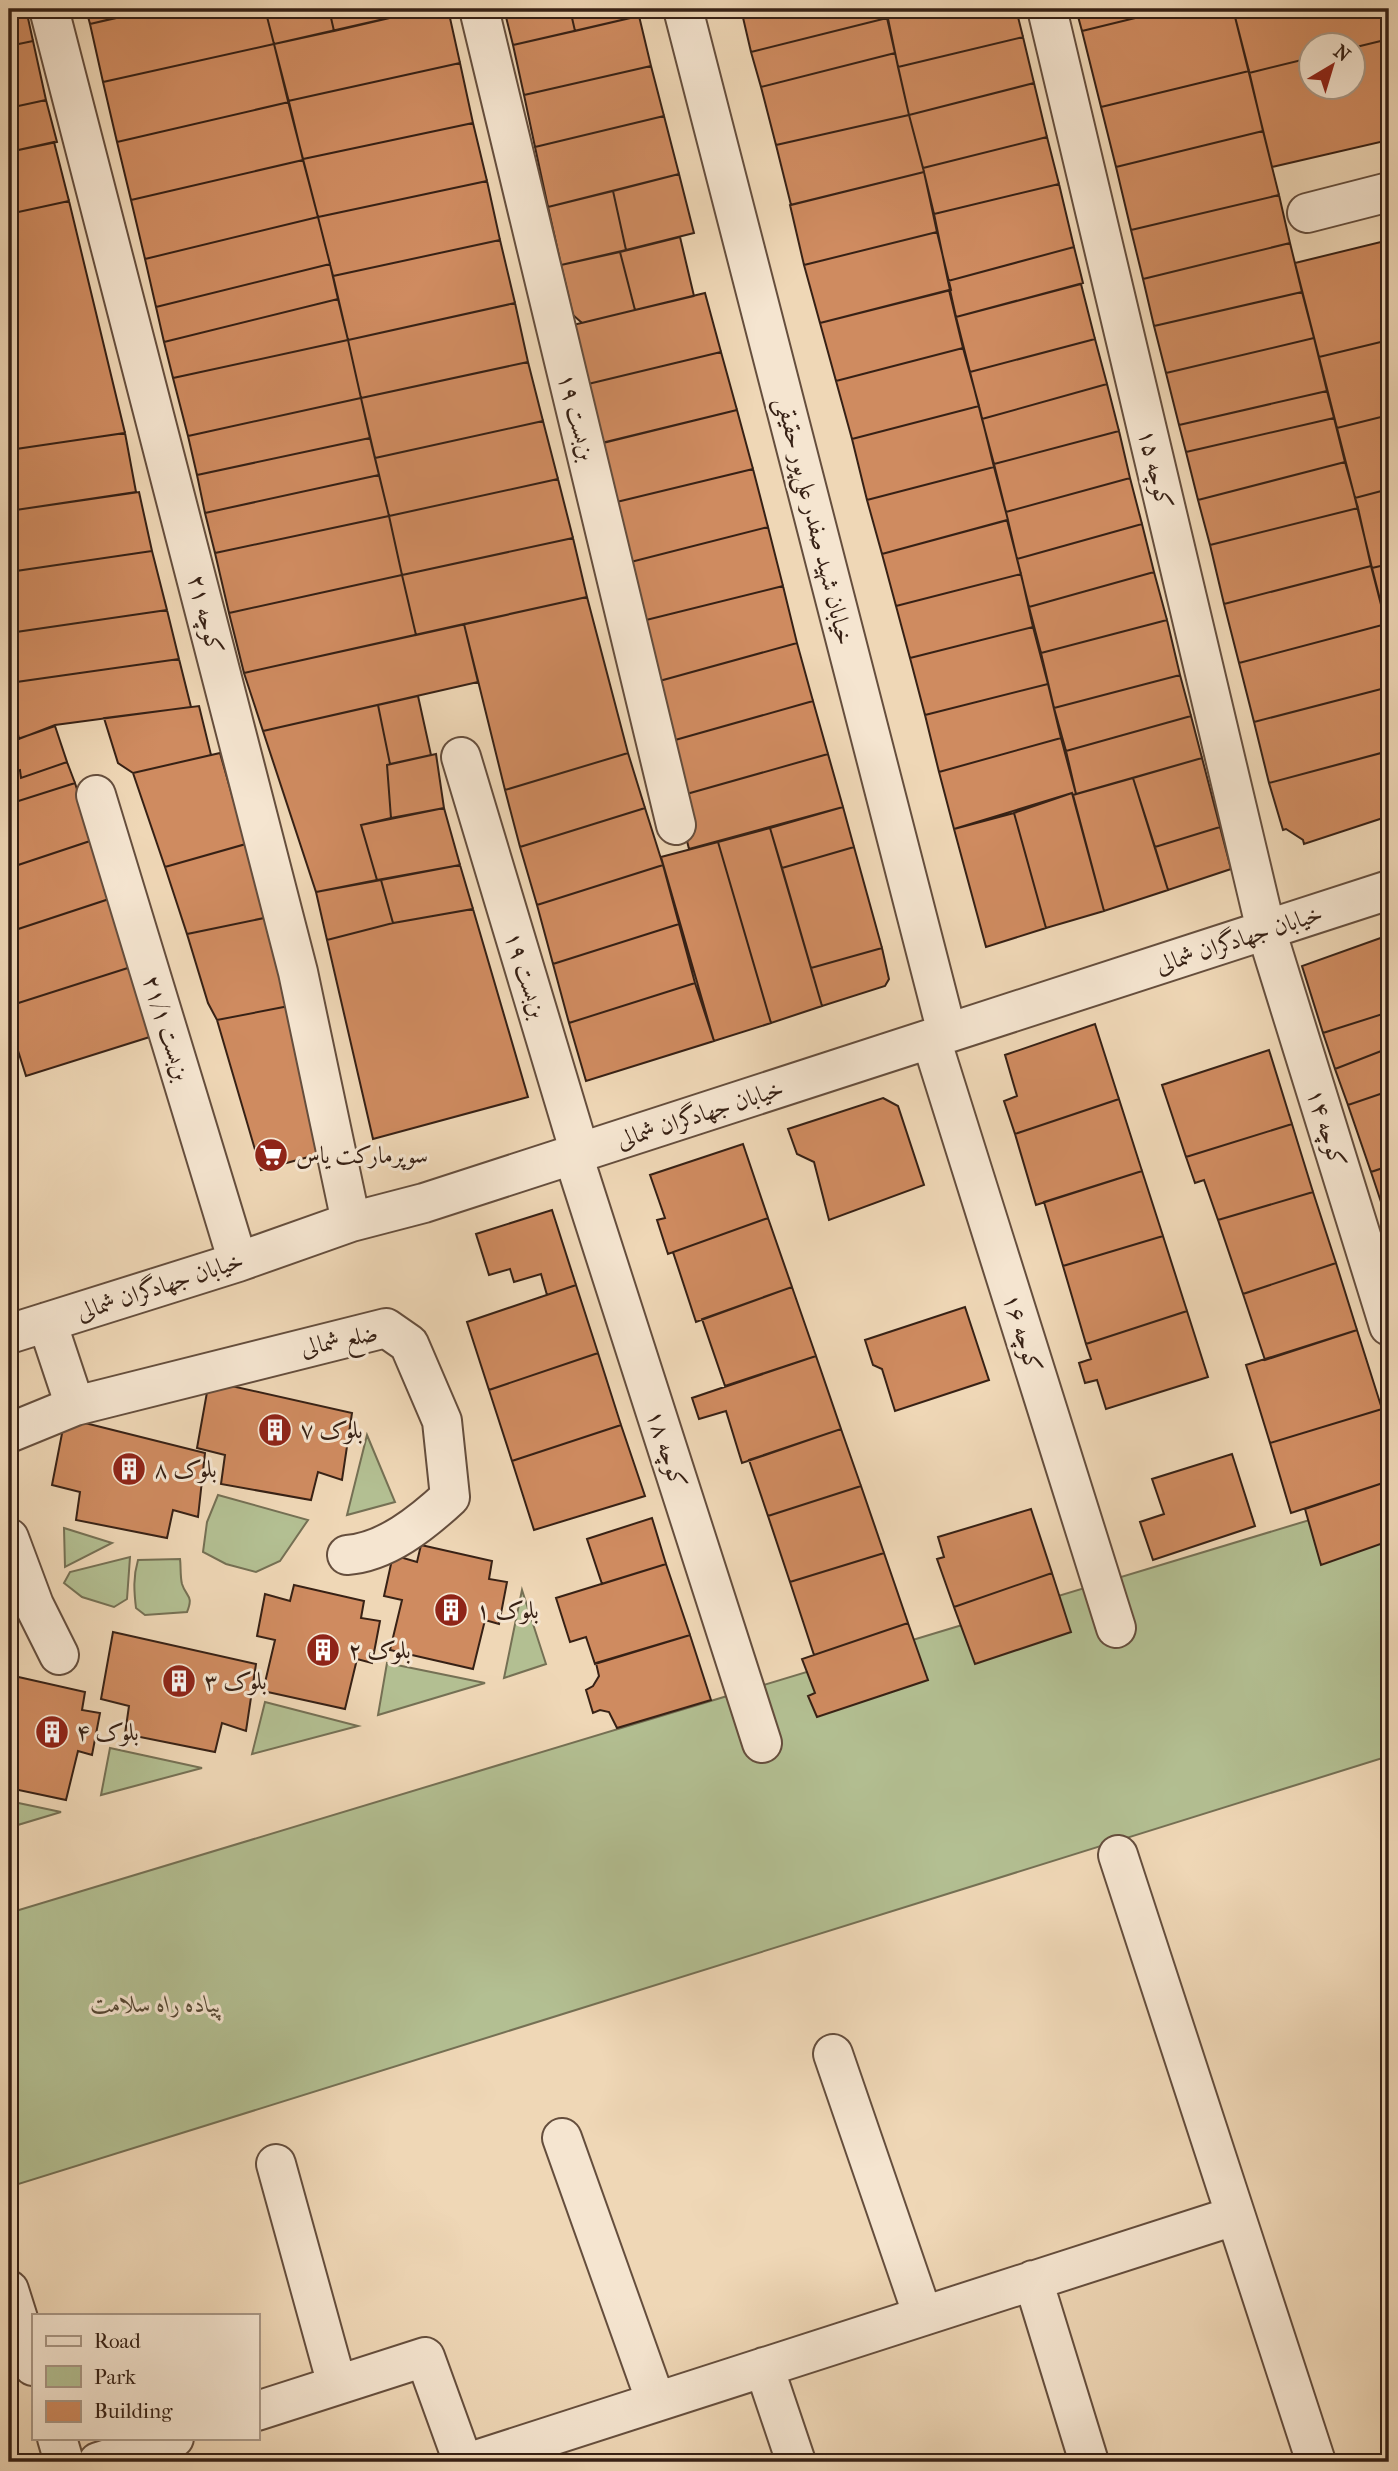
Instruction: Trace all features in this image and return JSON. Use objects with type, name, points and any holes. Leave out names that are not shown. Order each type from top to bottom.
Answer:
[{"type":"street","name":"کوچه ۲۱","points":[[49,9],[298,972],[351,1222]]},
{"type":"street","name":"بن‌بست ۱۹","points":[[479,9],[676,825]]},
{"type":"street","name":"خیابان شهید صفدر علی‌پور حقیقی","points":[[683,9],[939,1036]]},
{"type":"street","name":"کوچه ۱۵","points":[[1047,9],[1266,930]]},
{"type":"street","points":[[1307,213],[1389,192]]},
{"type":"street","name":"بن‌بست ۱۹","points":[[461,757],[576,1154]]},
{"type":"street","name":"بن‌بست ۲۱/۱","points":[[96,795],[238,1262]]},
{"type":"street","name":"خیابان جهادگران شمالی","points":[[9,1334],[238,1262],[351,1222],[424,1203],[1389,890]]},
{"type":"street","name":"کوچه ۱۴","points":[[1266,930],[1389,1326]]},
{"type":"street","name":"کوچه ۱۶","points":[[939,1036],[1115,1628]]},
{"type":"street","name":"کوچه ۱۸","points":[[576,1154],[762,1742]]},
{"type":"street","points":[[9,1433],[75,1406],[47,1322]]},
{"type":"street","name":"ضلع شمالی","points":[[75,1406],[386,1328],[408,1344],[442,1421],[450,1497],[422,1524],[364,1554],[347,1555]]},
{"type":"street","points":[[9,1538],[34,1605],[59,1655]]},
{"type":"street","points":[[1118,1855],[1316,2462]]},
{"type":"street","points":[[833,2054],[923,2316]]},
{"type":"street","points":[[562,2138],[656,2402]]},
{"type":"street","points":[[276,2164],[337,2385]]},
{"type":"street","points":[[470,2462],[1234,2216]]},
{"type":"street","points":[[1033,2280],[1089,2462]]},
{"type":"street","points":[[9,2290],[32,2363]]},
{"type":"street","points":[[259,2410],[425,2357],[463,2462]]},
{"type":"street","points":[[764,2367],[796,2462]]},
{"type":"street","points":[[58,2440],[64,2462]]},
{"type":"street","points":[[98,2462],[168,2440]]},
{"type":"green space","points":[[367,1435],[395,1502],[347,1515]]},
{"type":"green space","points":[[218,1495],[308,1520],[280,1561],[256,1572],[226,1564],[203,1552],[207,1522]]},
{"type":"green space","name":"پیاده راه سلامت","points":[[1389,1496],[1389,1756],[9,2187],[9,1913]]},
{"type":"green space","points":[[64,1528],[112,1543],[65,1567]]},
{"type":"green space","points":[[130,1557],[127,1599],[114,1607],[82,1597],[64,1583],[70,1572]]},
{"type":"green space","points":[[180,1559],[182,1584],[190,1599],[187,1612],[145,1615],[136,1608],[134,1584],[138,1560]]},
{"type":"green space","points":[[522,1590],[546,1664],[504,1678]]},
{"type":"green space","points":[[387,1663],[485,1683],[378,1715]]},
{"type":"green space","points":[[265,1702],[358,1726],[252,1754]]},
{"type":"green space","points":[[110,1748],[202,1768],[101,1795]]},
{"type":"green space","points":[[9,1801],[61,1812],[11,1827]]},
{"type":"building","points":[[9,9],[26,9],[33,41],[9,46]]},
{"type":"building","points":[[86,9],[143,9],[144,11],[90,24]]},
{"type":"building","points":[[156,9],[265,9],[274,44],[103,82],[90,24]]},
{"type":"building","points":[[265,9],[329,9],[334,31],[274,44]]},
{"type":"building","points":[[329,9],[428,9],[334,31]]},
{"type":"building","points":[[428,9],[448,9],[460,63],[288,101],[274,44]]},
{"type":"building","points":[[504,9],[570,9],[575,31],[513,45]]},
{"type":"building","points":[[570,9],[637,9],[639,16],[575,31]]},
{"type":"building","points":[[741,9],[886,9],[887,18],[751,52]]},
{"type":"building","points":[[886,9],[1016,9],[1023,37],[898,67]]},
{"type":"building","points":[[1076,9],[1172,9],[1082,31]]},
{"type":"building","points":[[1172,9],[1233,9],[1249,71],[1101,107],[1082,31]]},
{"type":"building","points":[[1233,9],[1385,9],[1389,39],[1366,45],[1366,32],[1296,32],[1296,61],[1249,73]]},
{"type":"building","points":[[639,16],[651,66],[524,95],[513,45]]},
{"type":"building","points":[[887,18],[895,53],[761,87],[751,52]]},
{"type":"building","points":[[1023,37],[1034,83],[909,115],[898,67]]},
{"type":"building","points":[[1389,39],[1389,140],[1272,167],[1249,73],[1296,61],[1296,102],[1366,102],[1366,45]]},
{"type":"building","points":[[33,41],[46,100],[9,108],[9,46]]},
{"type":"building","points":[[274,44],[289,102],[117,142],[103,82]]},
{"type":"building","points":[[895,53],[909,115],[776,145],[761,87]]},
{"type":"building","points":[[460,63],[473,123],[303,159],[288,101]]},
{"type":"building","points":[[651,66],[664,116],[535,147],[524,95]]},
{"type":"building","points":[[1249,71],[1263,131],[1116,167],[1101,107]]},
{"type":"building","points":[[1034,83],[1047,137],[923,168],[909,115]]},
{"type":"building","points":[[46,100],[57,142],[9,152],[9,108]]},
{"type":"building","points":[[289,102],[303,160],[131,200],[117,142]]},
{"type":"building","points":[[909,115],[924,172],[791,205],[776,145]]},
{"type":"building","points":[[664,116],[679,174],[548,207],[535,147]]},
{"type":"building","points":[[473,123],[487,181],[318,217],[303,159]]},
{"type":"building","points":[[1263,131],[1279,195],[1131,230],[1116,167]]},
{"type":"building","points":[[1047,137],[1059,184],[934,214],[923,168]]},
{"type":"building","points":[[54,142],[69,201],[9,214],[9,152]]},
{"type":"building","points":[[303,160],[318,217],[145,259],[131,200]]},
{"type":"building","points":[[924,172],[937,232],[804,265],[790,205]]},
{"type":"building","points":[[679,174],[694,233],[626,250],[613,191]]},
{"type":"building","points":[[487,181],[500,240],[333,276],[318,217]]},
{"type":"building","points":[[1059,184],[1074,247],[948,281],[934,214]]},
{"type":"building","points":[[613,191],[626,250],[561,265],[548,207]]},
{"type":"building","points":[[1279,195],[1290,243],[1143,279],[1131,230]]},
{"type":"building","points":[[69,201],[125,433],[9,450],[9,214]]},
{"type":"building","points":[[318,217],[330,264],[156,307],[145,259]]},
{"type":"building","points":[[937,232],[951,290],[820,323],[804,265]]},
{"type":"building","points":[[680,237],[694,296],[635,310],[620,252]]},
{"type":"building","points":[[500,240],[515,303],[348,340],[333,276]]},
{"type":"building","points":[[1389,240],[1389,340],[1319,357],[1295,263]]},
{"type":"building","points":[[1290,243],[1302,292],[1154,326],[1143,279]]},
{"type":"building","points":[[1074,247],[1083,283],[956,317],[948,281]]},
{"type":"building","points":[[620,252],[635,310],[582,323],[573,315],[561,265]]},
{"type":"building","points":[[330,264],[338,299],[164,342],[156,307]]},
{"type":"building","points":[[1081,284],[1095,339],[970,372],[956,317]]},
{"type":"building","points":[[949,290],[963,348],[836,381],[820,323]]},
{"type":"building","points":[[1302,292],[1314,338],[1166,373],[1154,326]]},
{"type":"building","points":[[705,293],[721,352],[588,384],[573,325]]},
{"type":"building","points":[[338,299],[348,340],[173,378],[164,342]]},
{"type":"building","points":[[515,303],[528,362],[361,398],[348,340]]},
{"type":"building","points":[[1314,338],[1327,391],[1179,425],[1166,373]]},
{"type":"building","points":[[1095,339],[1107,384],[982,419],[970,372]]},
{"type":"building","points":[[348,340],[361,398],[188,436],[173,378]]},
{"type":"building","points":[[1389,340],[1389,415],[1337,428],[1319,357]]},
{"type":"building","points":[[963,348],[979,406],[852,439],[836,381]]},
{"type":"building","points":[[721,352],[737,410],[603,443],[588,384]]},
{"type":"building","points":[[528,362],[543,421],[375,458],[361,398]]},
{"type":"building","points":[[1107,384],[1119,431],[994,464],[982,419]]},
{"type":"building","points":[[1327,391],[1334,418],[1186,452],[1179,425]]},
{"type":"building","points":[[361,398],[370,438],[197,475],[188,436]]},
{"type":"building","points":[[979,406],[994,467],[867,500],[852,439]]},
{"type":"building","points":[[737,410],[753,469],[600,506],[585,447]]},
{"type":"building","points":[[1389,415],[1389,489],[1355,498],[1337,428]]},
{"type":"building","points":[[1334,418],[1345,462],[1198,500],[1186,452]]},
{"type":"building","points":[[543,421],[558,479],[389,516],[375,458]]},
{"type":"building","points":[[1119,431],[1130,478],[1006,512],[994,464]]},
{"type":"building","points":[[125,433],[136,492],[9,511],[9,450]]},
{"type":"building","points":[[370,438],[379,475],[205,513],[197,475]]},
{"type":"building","points":[[1345,462],[1358,508],[1210,545],[1198,500]]},
{"type":"building","points":[[994,467],[1008,520],[882,554],[867,500]]},
{"type":"building","points":[[753,469],[768,527],[615,566],[600,506]]},
{"type":"building","points":[[379,475],[389,516],[215,553],[205,513]]},
{"type":"building","points":[[1130,478],[1142,524],[1017,559],[1006,512]]},
{"type":"building","points":[[558,479],[573,538],[402,575],[389,516]]},
{"type":"building","points":[[1389,489],[1389,564],[1372,568],[1355,498]]},
{"type":"building","points":[[139,492],[152,551],[9,572],[9,511]]},
{"type":"building","points":[[1358,508],[1371,566],[1224,604],[1210,545]]},
{"type":"building","points":[[389,516],[402,575],[229,613],[215,553]]},
{"type":"building","points":[[1007,520],[1021,574],[896,606],[882,554]]},
{"type":"building","points":[[1142,524],[1154,572],[1029,607],[1017,559]]},
{"type":"building","points":[[768,527],[783,586],[630,624],[615,566]]},
{"type":"building","points":[[573,538],[587,597],[416,635],[402,575]]},
{"type":"building","points":[[152,551],[167,610],[9,633],[9,572]]},
{"type":"building","points":[[1389,564],[1389,635],[1372,568]]},
{"type":"building","points":[[1371,566],[1386,624],[1239,663],[1224,604]]},
{"type":"building","points":[[1154,572],[1167,620],[1041,653],[1029,607]]},
{"type":"building","points":[[1021,574],[1033,627],[910,658],[896,606]]},
{"type":"building","points":[[402,575],[416,635],[244,673],[229,613]]},
{"type":"building","points":[[783,586],[797,643],[645,685],[630,624]]},
{"type":"building","points":[[587,597],[628,753],[505,790],[464,624]]},
{"type":"building","points":[[167,610],[179,659],[9,683],[9,633]]},
{"type":"building","points":[[1167,620],[1180,675],[1054,708],[1041,653]]},
{"type":"building","points":[[464,624],[478,682],[263,731],[244,673]]},
{"type":"building","points":[[1386,624],[1389,635],[1389,687],[1254,722],[1239,663]]},
{"type":"building","points":[[1033,627],[1048,684],[925,715],[910,658]]},
{"type":"building","points":[[797,643],[813,701],[661,744],[645,685]]},
{"type":"building","points":[[179,659],[191,707],[55,725],[19,739],[9,683]]},
{"type":"building","points":[[1180,675],[1191,716],[1066,751],[1054,708]]},
{"type":"building","points":[[1048,684],[1061,738],[939,772],[925,715]]},
{"type":"building","points":[[1389,687],[1389,751],[1269,783],[1254,722]]},
{"type":"building","points":[[9,693],[19,739],[9,742]]},
{"type":"building","points":[[418,696],[431,755],[390,764],[378,705]]},
{"type":"building","points":[[813,701],[828,754],[676,797],[661,744]]},
{"type":"building","points":[[378,705],[390,764],[387,765],[391,818],[361,825],[377,880],[316,892],[263,731]]},
{"type":"building","points":[[199,706],[211,755],[133,773],[118,763],[104,718]]},
{"type":"building","points":[[1191,716],[1202,758],[1076,794],[1066,751]]},
{"type":"building","points":[[55,726],[67,762],[21,778],[20,770],[9,774],[9,742]]},
{"type":"building","points":[[1061,738],[1076,794],[954,829],[939,772]]},
{"type":"building","points":[[1388,751],[1389,788],[1383,789],[1389,816],[1304,844],[1303,840],[1286,829],[1283,830],[1269,783]]},
{"type":"building","points":[[220,753],[246,844],[165,867],[133,773]]},
{"type":"building","points":[[628,753],[645,808],[520,847],[505,790]]},
{"type":"building","points":[[436,754],[444,808],[391,818],[387,765]]},
{"type":"building","points":[[828,754],[843,807],[689,849],[676,797]]},
{"type":"building","points":[[1202,758],[1220,827],[1155,847],[1133,778]]},
{"type":"building","points":[[67,762],[75,783],[9,804],[9,774],[20,770],[21,778]]},
{"type":"building","points":[[1133,778],[1168,890],[1104,911],[1073,795]]},
{"type":"building","points":[[75,783],[93,840],[9,868],[9,804]]},
{"type":"building","points":[[1389,788],[1389,811],[1383,789]]},
{"type":"building","points":[[1072,793],[1104,911],[1046,928],[1014,813]]},
{"type":"building","points":[[843,807],[854,847],[782,868],[770,828]]},
{"type":"building","points":[[444,808],[460,865],[377,880],[361,825]]},
{"type":"building","points":[[645,808],[663,865],[537,905],[520,847]]},
{"type":"building","points":[[1014,813],[1046,928],[986,947],[954,829]]},
{"type":"building","points":[[1220,827],[1231,869],[1168,890],[1155,847]]},
{"type":"building","points":[[770,828],[822,1006],[771,1023],[718,842]]},
{"type":"building","points":[[93,840],[112,898],[9,932],[9,868]]},
{"type":"building","points":[[718,842],[771,1023],[714,1041],[661,857]]},
{"type":"building","points":[[249,843],[269,917],[187,934],[165,867]]},
{"type":"building","points":[[854,847],[882,948],[811,968],[782,868]]},
{"type":"building","points":[[460,865],[473,909],[393,923],[381,880]]},
{"type":"building","points":[[663,865],[679,924],[553,964],[537,905]]},
{"type":"building","points":[[381,880],[393,923],[327,940],[316,892]]},
{"type":"building","points":[[112,898],[134,966],[9,1006],[9,932]]},
{"type":"building","points":[[473,909],[528,1097],[373,1139],[327,940],[393,923]]},
{"type":"building","points":[[269,917],[289,1006],[217,1020],[208,1003],[187,934]]},
{"type":"building","points":[[679,924],[695,983],[569,1023],[553,964]]},
{"type":"building","points":[[1389,935],[1389,1012],[1323,1033],[1302,966]]},
{"type":"building","points":[[882,948],[889,979],[885,986],[822,1006],[811,968]]},
{"type":"building","points":[[134,966],[156,1035],[26,1076],[9,1022],[9,1006]]},
{"type":"building","points":[[695,983],[714,1041],[586,1081],[569,1023]]},
{"type":"building","points":[[289,1006],[323,1153],[261,1170],[217,1020]]},
{"type":"building","points":[[1389,1012],[1389,1048],[1335,1069],[1323,1033]]},
{"type":"building","points":[[1095,1024],[1119,1099],[1015,1134],[1004,1101],[1017,1096],[1005,1055]]},
{"type":"building","points":[[1389,1048],[1389,1091],[1348,1105],[1335,1069]]},
{"type":"building","points":[[1269,1050],[1292,1124],[1186,1157],[1162,1085]]},
{"type":"building","points":[[1389,1091],[1389,1166],[1371,1172],[1348,1105]]},
{"type":"building","points":[[883,1098],[898,1106],[924,1185],[829,1220],[814,1162],[797,1154],[788,1129]]},
{"type":"building","points":[[1119,1099],[1142,1171],[1036,1205],[1015,1134]]},
{"type":"building","points":[[1292,1124],[1313,1192],[1218,1220],[1204,1180],[1195,1183],[1186,1157]]},
{"type":"building","points":[[743,1144],[768,1218],[668,1254],[657,1220],[665,1218],[650,1175]]},
{"type":"building","points":[[1389,1166],[1389,1226],[1371,1172]]},
{"type":"building","points":[[1142,1171],[1163,1236],[1063,1266],[1044,1202]]},
{"type":"building","points":[[1313,1192],[1336,1263],[1243,1294],[1218,1220]]},
{"type":"building","points":[[552,1210],[576,1285],[547,1295],[541,1274],[514,1282],[510,1269],[489,1275],[476,1234]]},
{"type":"building","points":[[768,1218],[792,1287],[696,1322],[673,1252]]},
{"type":"building","points":[[1163,1236],[1187,1311],[1086,1344],[1063,1266]]},
{"type":"building","points":[[1336,1263],[1357,1330],[1265,1360],[1243,1294]]},
{"type":"building","points":[[576,1285],[598,1353],[489,1390],[467,1322]]},
{"type":"building","points":[[792,1287],[816,1356],[725,1386],[702,1319]]},
{"type":"building","points":[[965,1307],[989,1380],[895,1411],[882,1369],[873,1365],[865,1340]]},
{"type":"building","points":[[1187,1311],[1208,1377],[1106,1409],[1097,1380],[1085,1383],[1079,1363],[1091,1359],[1086,1344]]},
{"type":"building","points":[[1357,1330],[1382,1409],[1270,1443],[1246,1365]]},
{"type":"building","points":[[598,1353],[621,1425],[512,1461],[489,1390]]},
{"type":"building","points":[[816,1356],[841,1429],[742,1463],[726,1411],[699,1419],[692,1398]]},
{"type":"building","name":"بلوک ۷","points":[[209,1381],[352,1413],[342,1480],[318,1472],[311,1500],[221,1484],[225,1455],[197,1448]]},
{"type":"building","points":[[1382,1409],[1389,1432],[1389,1481],[1291,1513],[1270,1443]]},
{"type":"building","name":"بلوک ۸","points":[[65,1418],[205,1453],[198,1517],[173,1510],[167,1538],[76,1520],[80,1492],[52,1485]]},
{"type":"building","points":[[621,1425],[645,1496],[534,1530],[512,1461]]},
{"type":"building","points":[[841,1429],[861,1486],[768,1516],[749,1460]]},
{"type":"building","points":[[1232,1454],[1255,1526],[1153,1560],[1140,1522],[1164,1514],[1152,1479]]},
{"type":"building","points":[[1389,1481],[1389,1541],[1321,1565],[1305,1509]]},
{"type":"building","points":[[861,1486],[884,1553],[790,1582],[768,1516]]},
{"type":"building","points":[[1031,1509],[1052,1573],[954,1607],[937,1559],[944,1557],[938,1537]]},
{"type":"building","points":[[652,1518],[666,1564],[602,1584],[587,1539]]},
{"type":"building","name":"بلوک ۱","points":[[421,1545],[492,1561],[489,1579],[507,1582],[499,1624],[485,1620],[473,1669],[390,1650],[402,1600],[384,1596],[393,1555],[417,1562]]},
{"type":"building","points":[[884,1553],[908,1623],[814,1655],[790,1582]]},
{"type":"building","points":[[666,1564],[690,1635],[595,1664],[586,1637],[570,1642],[556,1598]]},
{"type":"building","points":[[1052,1573],[1071,1632],[975,1664],[954,1607]]},
{"type":"building","name":"بلوک ۲","points":[[294,1585],[364,1601],[361,1618],[380,1621],[372,1663],[357,1659],[345,1709],[263,1691],[275,1640],[257,1636],[265,1594],[290,1601]]},
{"type":"building","points":[[908,1623],[928,1680],[817,1717],[808,1696],[815,1693],[802,1659]]},
{"type":"building","name":"بلوک ۳","points":[[113,1632],[256,1664],[246,1731],[222,1723],[215,1752],[125,1734],[129,1706],[101,1699]]},
{"type":"building","points":[[690,1635],[711,1700],[617,1728],[609,1712],[600,1710],[593,1713],[586,1690],[593,1686],[599,1676],[596,1663]]},
{"type":"building","name":"بلوک ۴","points":[[14,1676],[85,1692],[82,1710],[100,1713],[92,1755],[78,1751],[66,1800],[9,1788],[9,1692]]},
{"type":"place","name":"سوپرمارکت یاس","points":[[271,1155]]},
{"type":"place","name":"بلوک ۷","points":[[275,1430]]},
{"type":"place","name":"بلوک ۸","points":[[129,1469]]},
{"type":"place","name":"بلوک ۱","points":[[451,1610]]},
{"type":"place","name":"بلوک ۲","points":[[323,1650]]},
{"type":"place","name":"بلوک ۳","points":[[179,1681]]},
{"type":"place","name":"بلوک ۴","points":[[52,1732]]}]
